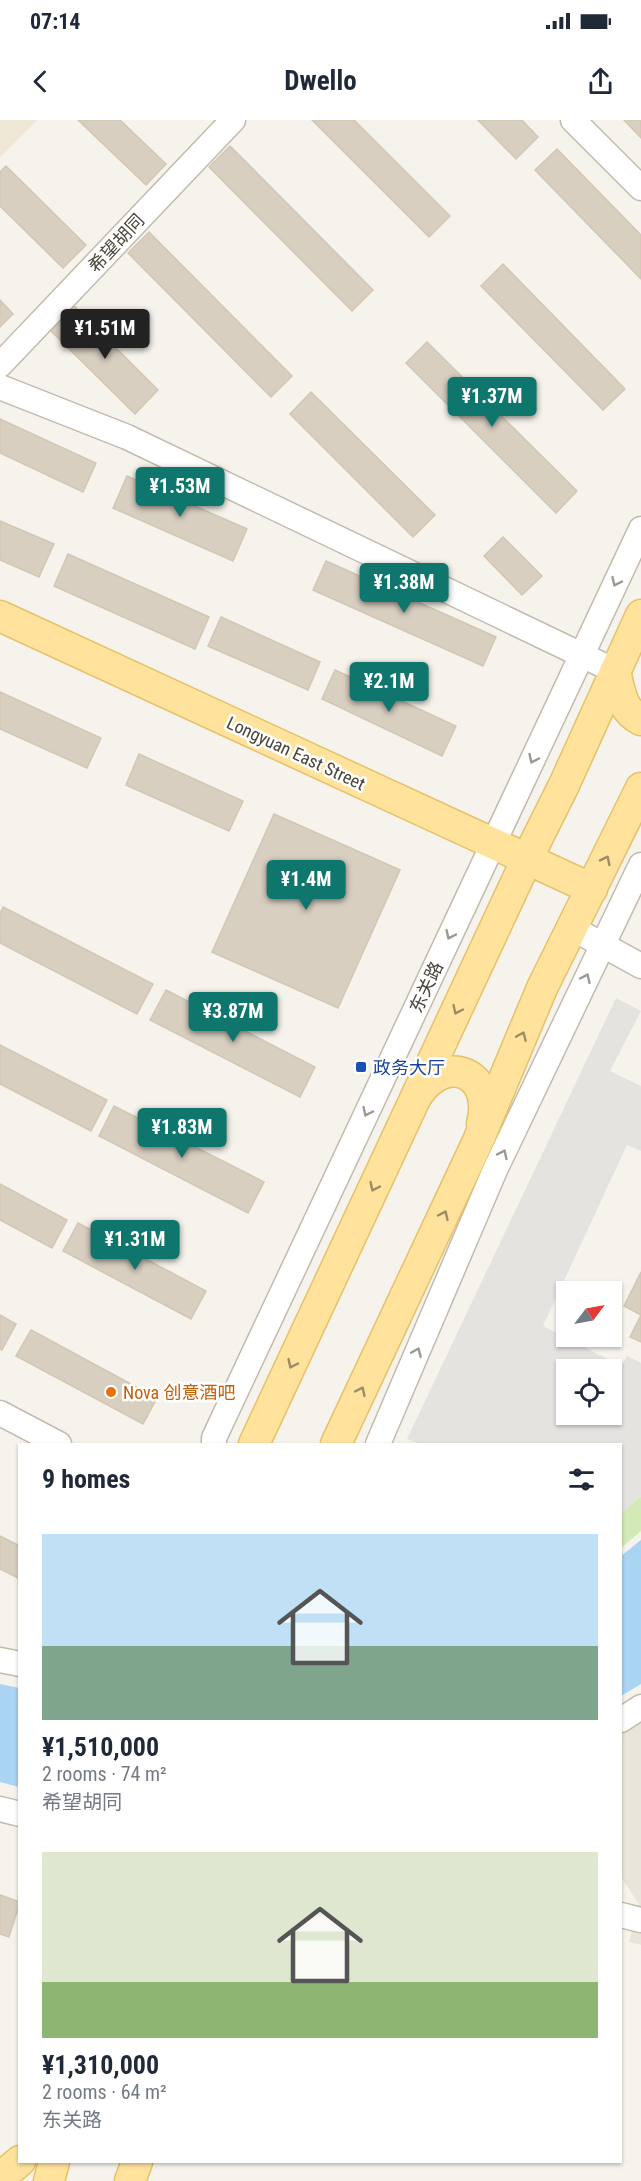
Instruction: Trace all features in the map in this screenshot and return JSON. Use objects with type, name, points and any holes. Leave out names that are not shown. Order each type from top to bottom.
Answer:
[{"type":"main road","name":"东关路","points":[[254,1443],[564,785],[641,615]]},
{"type":"main road","name":"Longyuan East Street","points":[[0,616],[523,868],[582,907]]},
{"type":"main road","name":"Longyuan East Street","points":[[0,637],[489,852]]},
{"type":"main road","points":[[615,671],[626,709],[641,720]]},
{"type":"main road","points":[[336,1443],[478,1141],[542,988],[641,788]]},
{"type":"main road","points":[[415,1100],[434,1077],[443,1073],[464,1074],[481,1088],[485,1098],[486,1108],[478,1141]]},
{"type":"main road","points":[[0,2178],[18,2163]]},
{"type":"main road","points":[[49,2181],[54,2163]]},
{"type":"main road","points":[[130,2181],[137,2163]]},
{"type":"main road","points":[[144,2163],[148,2181]]},
{"type":"street","name":"希望胡同","points":[[0,365],[233,120]]},
{"type":"street","points":[[573,120],[641,188]]},
{"type":"street","points":[[0,387],[127,437],[615,671]]},
{"type":"street","name":"东关路","points":[[214,1443],[214,1438],[641,529]]},
{"type":"street","points":[[378,1443],[495,1170],[641,865]]},
{"type":"street","points":[[582,907],[602,945],[641,966]]},
{"type":"street","points":[[0,1413],[57,1443]]},
{"type":"street","points":[[0,1660],[18,1664]]},
{"type":"street","points":[[622,1719],[641,1707]]},
{"type":"street","points":[[0,1809],[18,1814]]},
{"type":"street","points":[[622,1915],[641,1920]]},
{"type":"shaded area","points":[[0,120],[37,120],[0,157]]},
{"type":"shaded area","points":[[616,998],[641,1011],[610,1071],[641,1086],[641,1151],[627,1145],[564,1281],[556,1281],[556,1298],[543,1326],[556,1333],[556,1347],[584,1347],[607,1359],[556,1359],[556,1425],[622,1425],[622,1364],[627,1356],[641,1363],[641,1496],[622,1513],[622,1443],[417,1443],[407,1439]]},
{"type":"shaded area","points":[[641,1700],[641,1945],[629,1942],[639,1904],[622,1878],[622,1712]]},
{"type":"green space","points":[[641,1496],[641,1531],[622,1547],[622,1513]]},
{"type":"water","points":[[641,1540],[641,1684],[622,1695],[622,1555]]},
{"type":"water","points":[[0,1684],[18,1688],[18,1787],[0,1782]]},
{"type":"building","points":[[78,120],[120,120],[166,164],[146,185]]},
{"type":"building","points":[[312,120],[354,120],[450,216],[429,237]]},
{"type":"building","points":[[478,120],[522,120],[538,137],[516,159]]},
{"type":"building","points":[[624,120],[641,120],[641,138]]},
{"type":"building","points":[[230,146],[373,290],[352,311],[209,167]]},
{"type":"building","points":[[557,149],[641,235],[641,279],[535,170]]},
{"type":"building","points":[[6,166],[86,245],[63,268],[0,206],[0,172]]},
{"type":"building","points":[[149,232],[292,376],[271,397],[128,253]]},
{"type":"building","points":[[503,264],[625,389],[603,410],[481,286]]},
{"type":"building","points":[[0,300],[13,314],[0,327]]},
{"type":"building","points":[[75,307],[158,390],[135,414],[51,331]]},
{"type":"building","points":[[427,342],[577,491],[556,513],[406,363]]},
{"type":"building","points":[[311,392],[435,515],[413,537],[290,414]]},
{"type":"building","points":[[0,419],[96,463],[83,492],[0,453]]},
{"type":"building","points":[[127,476],[247,529],[233,561],[113,508]]},
{"type":"building","points":[[0,521],[54,544],[39,577],[0,560]]},
{"type":"building","points":[[503,537],[542,576],[522,595],[484,556]]},
{"type":"building","points":[[68,554],[209,617],[195,649],[54,586]]},
{"type":"building","points":[[326,561],[496,637],[483,666],[313,590]]},
{"type":"building","points":[[221,617],[320,662],[308,690],[208,646]]},
{"type":"building","points":[[335,670],[456,726],[442,756],[322,699]]},
{"type":"building","points":[[0,692],[101,738],[87,768],[0,729]]},
{"type":"building","points":[[139,754],[243,801],[229,831],[126,785]]},
{"type":"building","points":[[274,814],[400,870],[338,1008],[212,952]]},
{"type":"building","points":[[3,907],[153,984],[137,1014],[0,943],[0,914]]},
{"type":"building","points":[[166,990],[315,1067],[300,1097],[150,1020]]},
{"type":"building","points":[[0,1045],[107,1100],[91,1131],[0,1084]]},
{"type":"building","points":[[114,1106],[264,1182],[248,1213],[99,1136]]},
{"type":"building","points":[[0,1184],[67,1220],[52,1248],[0,1220]]},
{"type":"building","points":[[78,1223],[206,1291],[191,1319],[63,1251]]},
{"type":"building","points":[[641,1272],[641,1315],[624,1306]]},
{"type":"building","points":[[0,1315],[16,1324],[2,1350],[0,1349]]},
{"type":"building","points":[[641,1315],[641,1342],[630,1337]]},
{"type":"building","points":[[31,1330],[157,1398],[143,1424],[16,1356]]},
{"type":"building","points":[[0,1536],[18,1545],[18,1578],[0,1569]]},
{"type":"building","points":[[0,1895],[18,1901],[18,1908],[9,1937],[0,1934]]},
{"type":"place","name":"政务大厅","points":[[361,1067]]},
{"type":"place","name":"Nova 创意酒吧","points":[[111,1392]]}]
